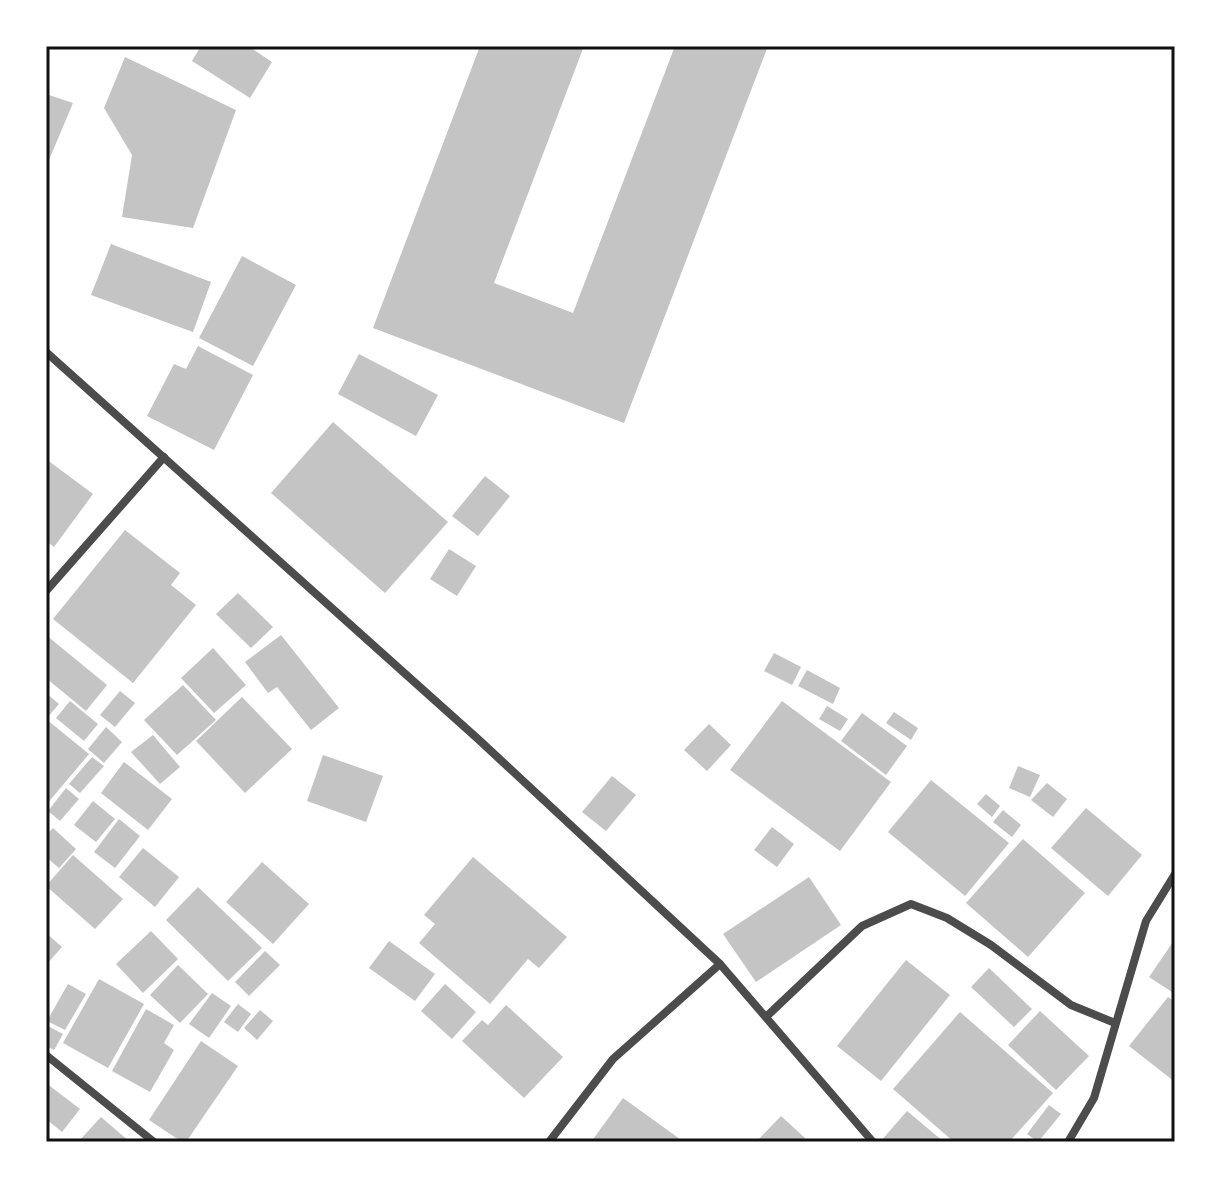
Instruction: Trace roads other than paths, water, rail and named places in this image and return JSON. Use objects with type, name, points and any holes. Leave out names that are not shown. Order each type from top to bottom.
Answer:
[{"type":"street","points":[[46,352],[466,729],[720,964],[873,1142]]},
{"type":"street","points":[[46,591],[164,457]]},
{"type":"street","points":[[1068,1142],[1094,1098],[1146,921],[1175,874]]},
{"type":"street","points":[[766,1017],[862,926],[911,904],[947,918],[991,945],[1071,1005],[1115,1023]]},
{"type":"street","points":[[549,1142],[613,1059],[720,964]]},
{"type":"street","points":[[46,1055],[154,1142]]}]
